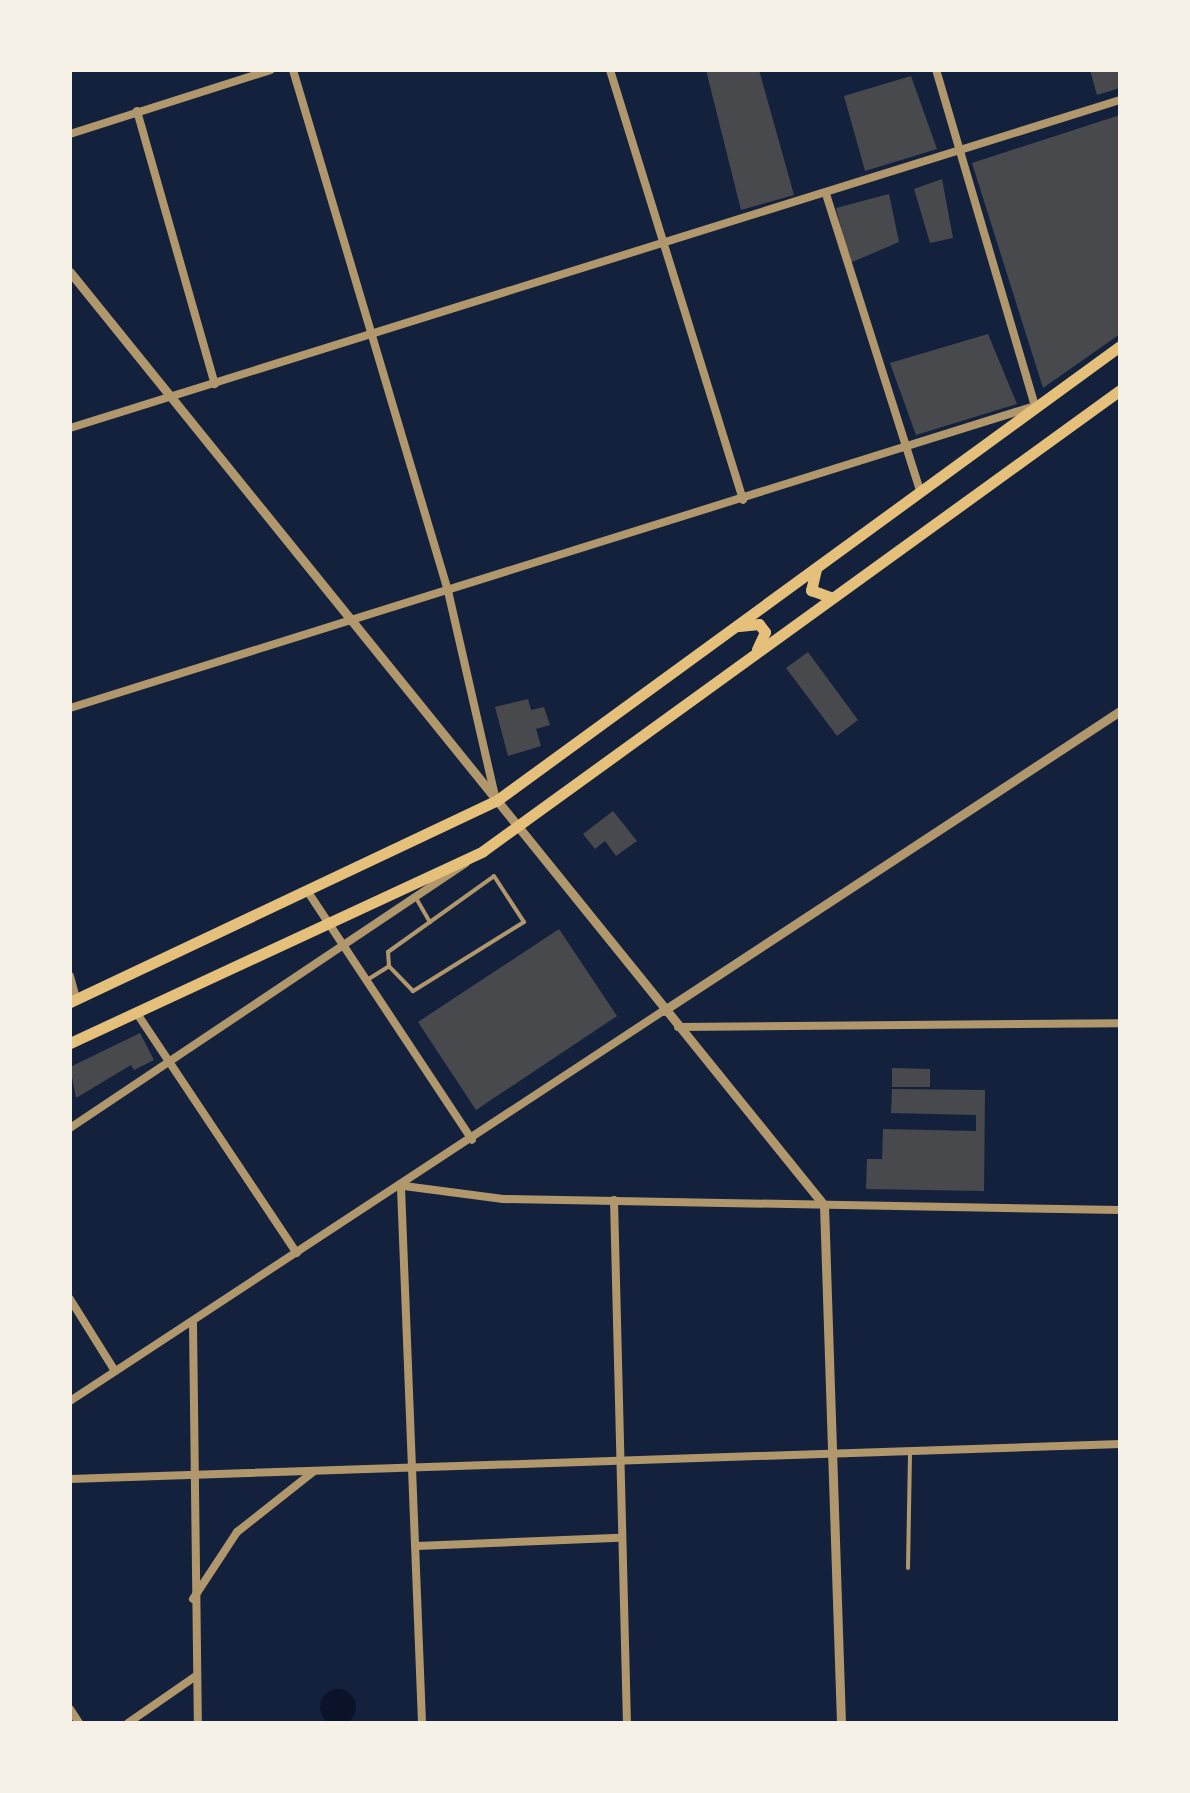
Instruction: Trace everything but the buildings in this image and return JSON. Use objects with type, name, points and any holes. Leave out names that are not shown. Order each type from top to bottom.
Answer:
[{"type":"main road","points":[[73,1000],[496,801],[1120,346]]},
{"type":"main road","points":[[70,1043],[327,928],[483,851],[1120,390]]},
{"type":"main road","points":[[824,559],[810,581],[814,596],[844,590]]},
{"type":"main road","points":[[731,629],[748,621],[765,632],[749,658]]},
{"type":"street","points":[[70,134],[271,70]]},
{"type":"street","points":[[293,70],[448,591],[496,801]]},
{"type":"street","points":[[610,70],[743,500]]},
{"type":"street","points":[[70,708],[743,500],[906,445],[1035,406],[936,70]]},
{"type":"street","points":[[70,428],[664,247],[1120,100]]},
{"type":"street","points":[[137,111],[215,384]]},
{"type":"street","points":[[826,194],[920,490]]},
{"type":"street","points":[[70,272],[353,619],[663,1011],[824,1205],[841,1723]]},
{"type":"street","points":[[70,1401],[403,1187],[663,1011],[1120,711]]},
{"type":"street","points":[[70,1128],[344,949],[483,851]]},
{"type":"street","points":[[308,892],[327,928],[472,1140]]},
{"type":"street","points":[[70,976],[73,1000]]},
{"type":"street","points":[[138,1015],[297,1253]]},
{"type":"street","points":[[678,1027],[1120,1023]]},
{"type":"street","points":[[403,1187],[450,1196],[1120,1210]]},
{"type":"street","points":[[403,1187],[416,1466],[422,1723]]},
{"type":"street","points":[[614,1200],[617,1460],[627,1723]]},
{"type":"street","points":[[70,1299],[115,1371]]},
{"type":"street","points":[[193,1324],[193,1600],[198,1723]]},
{"type":"street","points":[[70,1479],[193,1471],[830,1456],[1120,1444]]},
{"type":"street","points":[[193,1600],[261,1507],[319,1470]]},
{"type":"street","points":[[417,1546],[620,1538]]},
{"type":"street","points":[[128,1723],[196,1676]]},
{"type":"street","points":[[70,1709],[79,1723]]},
{"type":"lane","points":[[494,876],[525,915],[419,991],[389,966],[388,952],[494,876]]},
{"type":"lane","points":[[416,898],[430,922]]},
{"type":"lane","points":[[365,981],[389,966]]},
{"type":"lane","points":[[908,1568],[910,1452]]},
{"type":"water","points":[[338,1689],[350,1695],[356,1707],[350,1719],[338,1725],[326,1719],[320,1707],[326,1695]]}]
